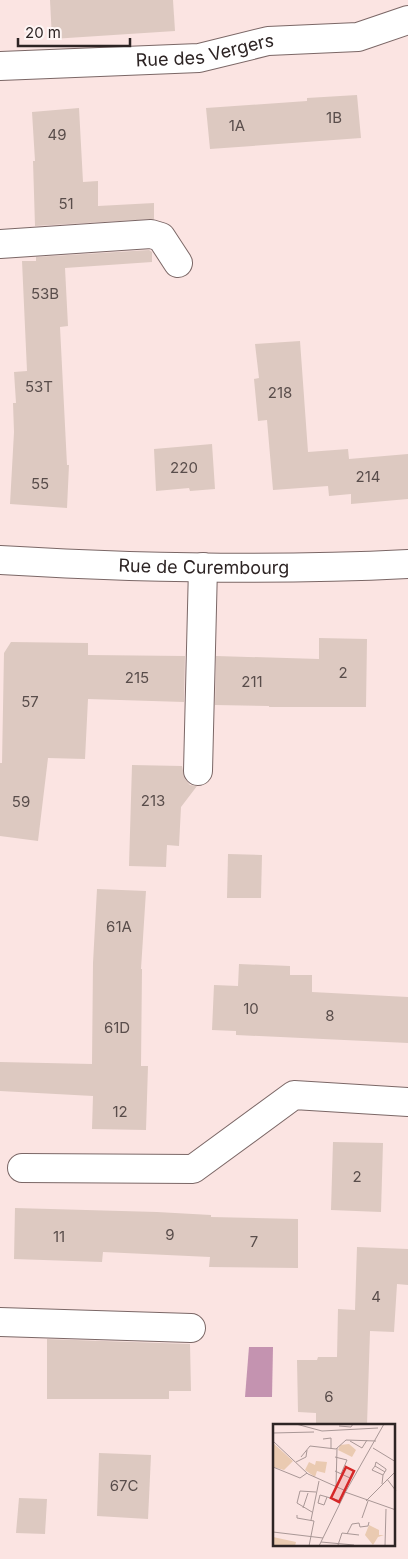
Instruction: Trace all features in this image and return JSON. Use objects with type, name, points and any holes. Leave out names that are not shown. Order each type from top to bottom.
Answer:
[{"type":"street","name":"Rue des Vergers","points":[[0,66],[199,58],[268,41],[358,37],[408,20]]},
{"type":"street","points":[[0,244],[151,234],[161,237],[178,263]]},
{"type":"street","name":"Rue de Curembourg","points":[[0,560],[202,567],[338,568],[408,564]]},
{"type":"street","points":[[198,771],[202,567]]},
{"type":"street","points":[[22,1168],[194,1169],[294,1095],[408,1102]]},
{"type":"street","points":[[0,1322],[191,1328]]},
{"type":"shaded area","points":[[249,1347],[273,1347],[272,1397],[245,1397]]},
{"type":"building","points":[[50,0],[173,0],[175,31],[52,39]]},
{"type":"building","points":[[357,95],[361,138],[210,149],[206,108],[307,101],[307,98]]},
{"type":"building","points":[[79,108],[83,182],[98,181],[98,206],[154,203],[154,219],[35,226],[33,161],[35,161],[32,112]]},
{"type":"building","points":[[149,250],[152,252],[152,262],[65,268],[68,326],[60,327],[67,465],[69,465],[67,508],[10,504],[14,432],[13,403],[16,403],[14,372],[27,371],[22,261],[36,261],[36,257]]},
{"type":"building","points":[[300,341],[308,452],[348,449],[349,459],[408,454],[408,499],[351,504],[351,494],[329,496],[328,486],[273,490],[267,420],[258,421],[254,379],[259,378],[255,344]]},
{"type":"building","points":[[212,444],[215,489],[190,491],[189,488],[156,491],[154,449]]},
{"type":"building","points":[[319,638],[367,639],[366,707],[215,705],[216,656],[319,659]]},
{"type":"building","points":[[11,642],[88,643],[88,655],[185,656],[184,702],[88,699],[85,759],[48,758],[38,841],[0,836],[0,763],[2,763],[4,653]]},
{"type":"building","points":[[132,765],[182,766],[185,779],[190,785],[197,786],[181,807],[179,846],[167,845],[166,867],[129,866]]},
{"type":"building","points":[[228,854],[262,855],[261,898],[227,898]]},
{"type":"building","points":[[97,889],[146,891],[141,969],[141,1066],[148,1066],[146,1130],[92,1129],[93,1096],[0,1091],[0,1062],[92,1064],[93,963]]},
{"type":"building","points":[[239,964],[290,966],[290,975],[312,975],[312,992],[408,997],[408,1043],[236,1035],[236,1031],[212,1030],[214,985],[238,986]]},
{"type":"building","points":[[333,1142],[383,1143],[381,1212],[331,1210]]},
{"type":"building","points":[[15,1208],[157,1212],[211,1215],[211,1217],[298,1219],[298,1268],[209,1267],[210,1257],[103,1252],[102,1262],[14,1259]]},
{"type":"building","points":[[357,1247],[408,1249],[408,1285],[397,1284],[394,1332],[370,1331],[367,1424],[316,1424],[316,1413],[298,1412],[297,1360],[337,1357],[338,1309],[355,1310]]},
{"type":"building","points":[[47,1339],[190,1344],[191,1391],[169,1391],[169,1399],[47,1399]]},
{"type":"building","points":[[99,1453],[151,1455],[148,1519],[97,1516]]},
{"type":"building","points":[[19,1498],[47,1499],[45,1534],[16,1533]]}]
